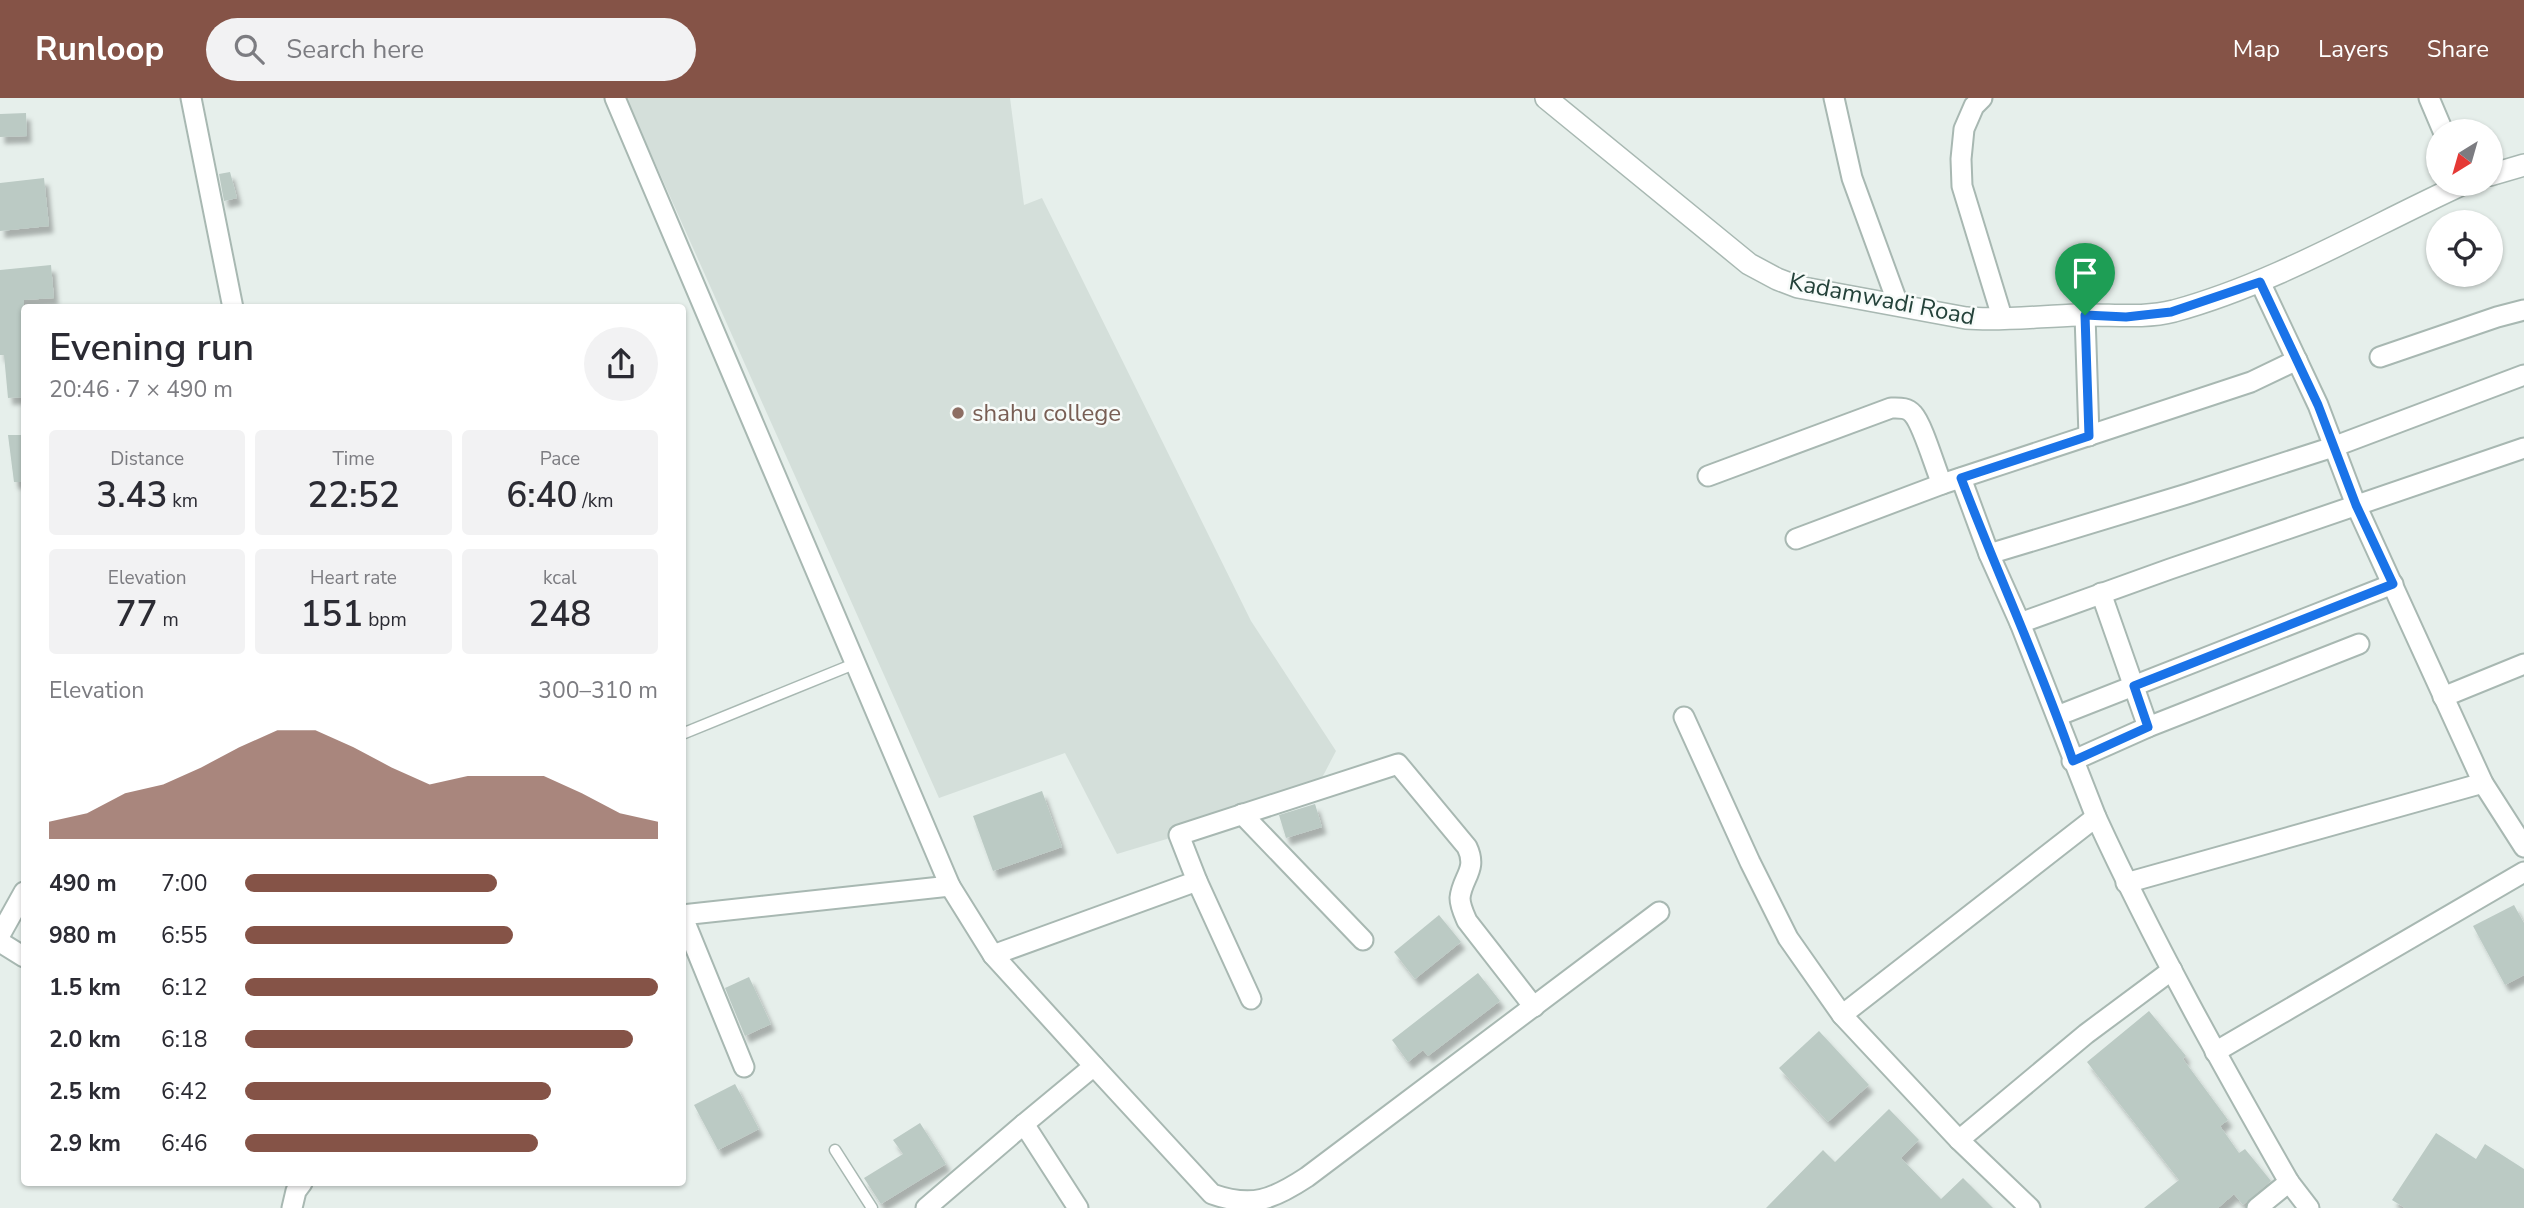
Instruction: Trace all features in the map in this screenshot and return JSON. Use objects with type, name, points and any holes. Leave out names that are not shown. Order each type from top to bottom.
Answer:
[{"type":"street","points":[[191,98],[232,304]]},
{"type":"street","points":[[615,98],[950,886],[993,955],[1212,1194],[1231,1203],[1252,1203],[1276,1197],[1307,1177],[1659,912]]},
{"type":"street","points":[[1834,98],[1852,178],[1898,304]]},
{"type":"street","points":[[1982,98],[1974,106],[1964,129],[1962,186],[2002,317]]},
{"type":"street","points":[[2430,98],[2438,119]]},
{"type":"street","name":"Kadamwadi Road","points":[[1554,101],[1749,264],[1777,279],[1798,287],[1966,318],[2085,315],[2126,317],[2171,312],[2260,282],[2438,196]]},
{"type":"street","points":[[2503,173],[2523,169]]},
{"type":"street","points":[[2260,282],[2318,405],[2356,505],[2483,783],[2524,847]]},
{"type":"street","points":[[2380,357],[2524,310]]},
{"type":"street","points":[[2085,315],[2089,436]]},
{"type":"street","points":[[1796,539],[1942,484],[2251,382],[2297,360]]},
{"type":"street","points":[[1989,554],[2333,447],[2524,375]]},
{"type":"street","points":[[1708,476],[1891,408],[1903,408],[1912,413],[1918,424],[1942,484]]},
{"type":"street","points":[[2020,623],[2524,448]]},
{"type":"street","points":[[1961,478],[2073,761],[2126,883],[2215,1052],[2289,1182],[2309,1208]]},
{"type":"street","points":[[2057,716],[2393,584]]},
{"type":"street","points":[[2101,593],[2148,727]]},
{"type":"street","points":[[2073,761],[2148,727],[2359,644]]},
{"type":"street","points":[[2443,697],[2524,664]]},
{"type":"street","points":[[1684,717],[1788,938],[1842,1016],[1959,1140],[2030,1208]]},
{"type":"street","points":[[1251,999],[1179,835],[1398,764],[1467,847],[1472,864],[1460,898],[1467,921],[1534,1007]]},
{"type":"street","points":[[2126,883],[2483,783]]},
{"type":"street","points":[[1242,814],[1363,940]]},
{"type":"street","points":[[1842,1016],[2096,817]]},
{"type":"street","points":[[2215,1052],[2524,872]]},
{"type":"street","points":[[993,955],[1197,881]]},
{"type":"street","points":[[686,915],[950,886]]},
{"type":"street","points":[[0,935],[21,897]]},
{"type":"street","points":[[686,925],[744,1067]]},
{"type":"street","points":[[0,942],[21,955]]},
{"type":"street","points":[[1959,1140],[2086,1034],[2172,970]]},
{"type":"street","points":[[926,1208],[1094,1066]]},
{"type":"street","points":[[1024,1124],[1078,1208]]},
{"type":"street","points":[[2257,1208],[2289,1182]]},
{"type":"street","points":[[292,1208],[300,1186]]},
{"type":"lane","points":[[686,732],[855,664]]},
{"type":"lane","points":[[835,1150],[872,1208]]},
{"type":"shaded area","name":"shahu college","points":[[626,98],[1010,98],[1024,205],[1042,198],[1251,621],[1336,751],[1313,795],[1117,854],[1065,753],[939,798]]},
{"type":"building","points":[[26,113],[27,136],[0,137],[0,114]]},
{"type":"building","points":[[230,172],[237,198],[224,201],[219,174]]},
{"type":"building","points":[[44,178],[49,226],[0,231],[0,183]]},
{"type":"building","points":[[51,265],[54,298],[24,300],[24,304],[21,304],[21,397],[8,398],[4,355],[0,355],[0,270]]},
{"type":"building","points":[[8,435],[21,435],[21,482],[14,482]]},
{"type":"building","points":[[1042,791],[1062,847],[993,871],[973,816]]},
{"type":"building","points":[[1315,804],[1322,827],[1286,838],[1279,815]]},
{"type":"building","points":[[2514,905],[2524,923],[2524,975],[2505,985],[2473,926]]},
{"type":"building","points":[[1439,915],[1461,942],[1415,979],[1394,952]]},
{"type":"building","points":[[1478,973],[1500,1001],[1428,1056],[1423,1050],[1408,1062],[1392,1040]]},
{"type":"building","points":[[749,977],[771,1024],[745,1036],[725,988]]},
{"type":"building","points":[[2149,1011],[2186,1056],[2183,1059],[2228,1120],[2220,1126],[2239,1153],[2245,1149],[2271,1181],[2243,1205],[2234,1194],[2218,1208],[2144,1208],[2179,1180],[2087,1062]]},
{"type":"building","points":[[1819,1031],[1869,1085],[1828,1122],[1779,1068]]},
{"type":"building","points":[[735,1084],[759,1129],[718,1150],[694,1105]]},
{"type":"building","points":[[1889,1109],[1919,1140],[1901,1158],[1941,1199],[1963,1178],[1993,1208],[1766,1208],[1823,1150],[1835,1162]]},
{"type":"building","points":[[920,1123],[946,1164],[881,1204],[864,1178],[903,1154],[893,1140]]},
{"type":"building","points":[[2436,1133],[2476,1159],[2485,1144],[2524,1169],[2524,1208],[2405,1208],[2392,1200]]},
{"type":"place","name":"shahu college","points":[[958,413]]},
{"type":"route","points":[[2260,282],[2318,405],[2356,505],[2393,584],[2134,686],[2148,727],[2073,761],[1961,478],[2089,436],[2085,315],[2126,317],[2171,312],[2260,282]]}]
